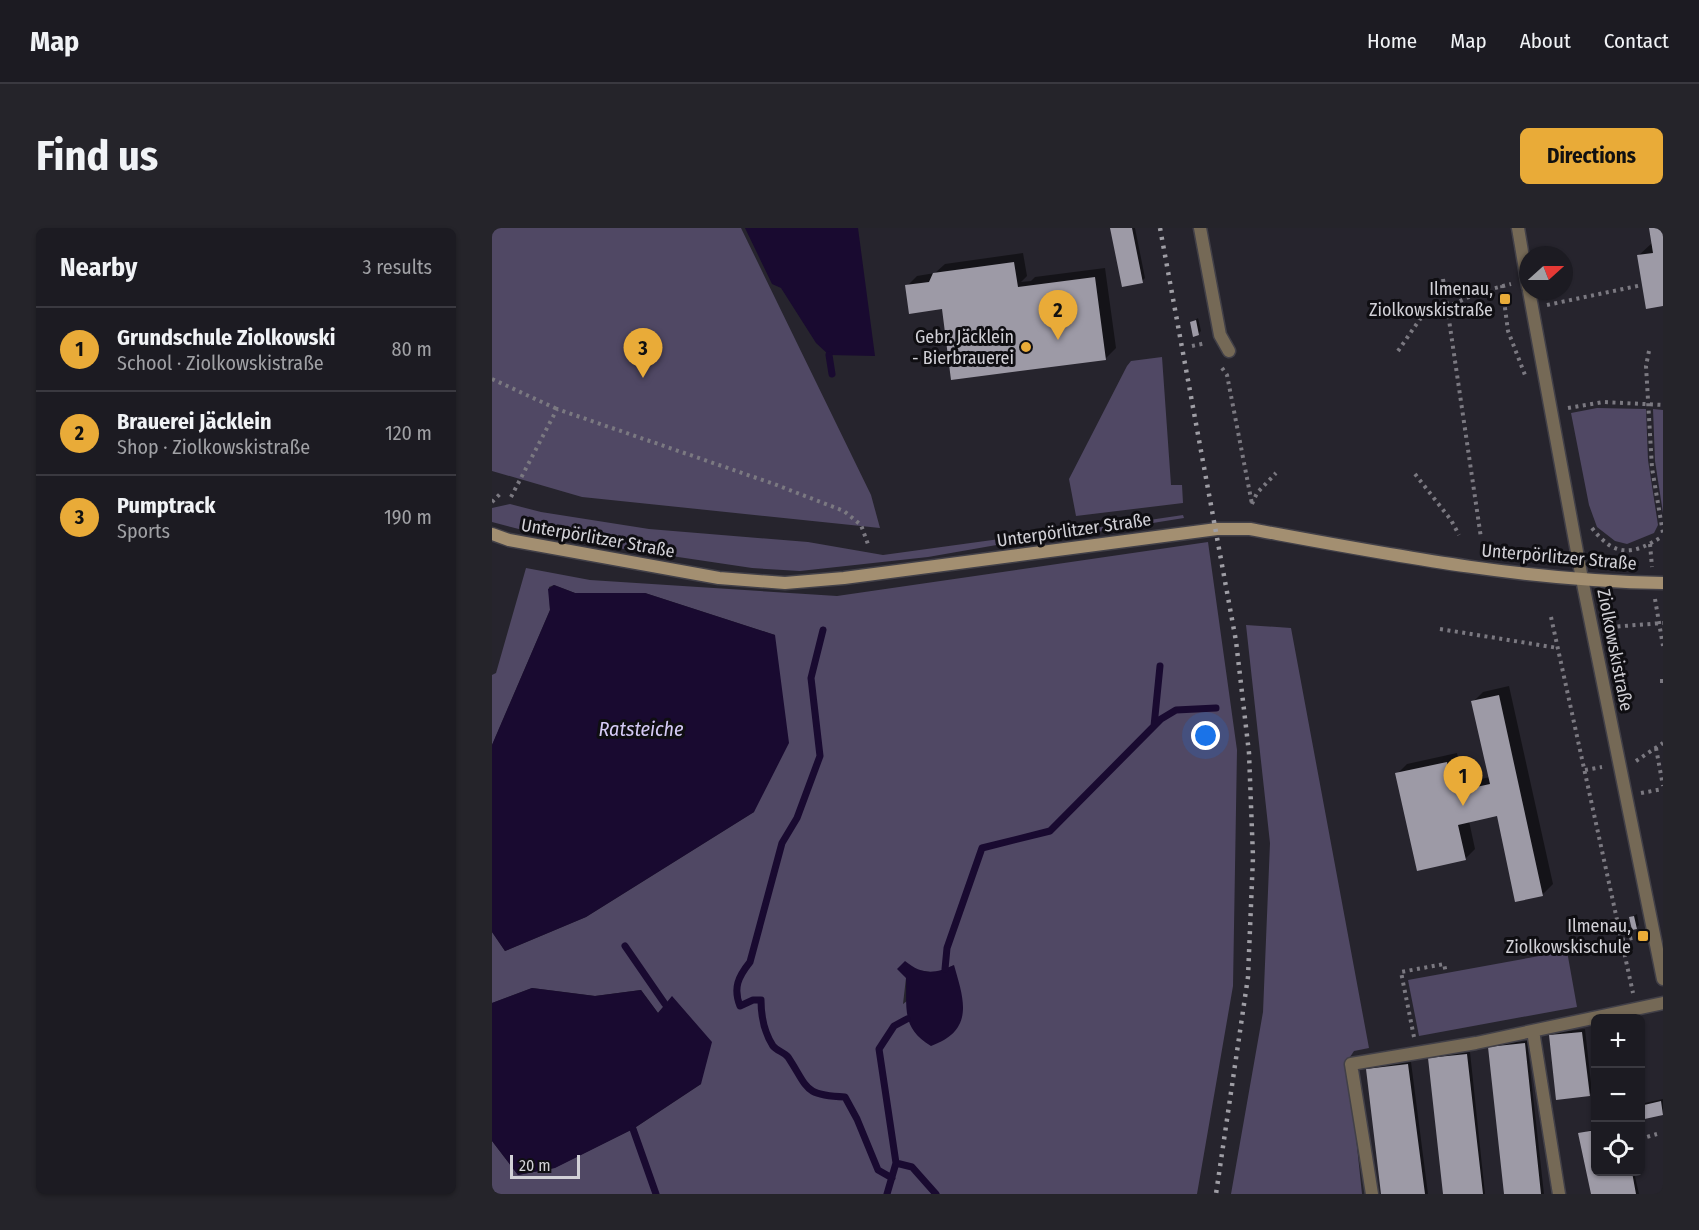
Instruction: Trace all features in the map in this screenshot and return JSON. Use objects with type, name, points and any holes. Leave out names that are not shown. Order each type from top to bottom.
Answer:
[{"type":"street","points":[[1200,228],[1220,335],[1229,351]]},
{"type":"street","name":"Ziolkowskistraße","points":[[1518,228],[1521,246]]},
{"type":"street","name":"Ziolkowskistraße","points":[[1530,300],[1582,579],[1663,979]]},
{"type":"street","name":"Unterpörlitzer Straße","points":[[492,534],[509,540],[719,578],[785,583],[844,578],[1217,529],[1250,530],[1448,566],[1582,579],[1658,583]]},
{"type":"street","points":[[1372,1194],[1351,1064],[1533,1031],[1663,1003]]},
{"type":"street","points":[[1533,1031],[1559,1194]]},
{"type":"path","points":[[1443,279],[1481,538]]},
{"type":"path","points":[[1532,308],[1642,285]]},
{"type":"path","points":[[1398,351],[1420,319],[1498,286]]},
{"type":"path","points":[[1192,346],[1209,342]]},
{"type":"path","points":[[1590,526],[1604,544],[1615,549],[1642,549],[1663,535],[1652,468],[1650,402],[1646,366],[1649,351]]},
{"type":"path","points":[[1227,375],[1252,504],[1257,493],[1276,473]]},
{"type":"path","points":[[492,379],[557,409],[774,484],[844,512],[861,525],[869,547]]},
{"type":"path","points":[[1569,408],[1603,402],[1650,402],[1663,405]]},
{"type":"path","points":[[511,498],[557,409]]},
{"type":"path","points":[[1415,474],[1451,520],[1459,535]]},
{"type":"path","points":[[492,502],[500,494]]},
{"type":"path","points":[[1658,583],[1663,646]]},
{"type":"path","points":[[1551,617],[1636,1009]]},
{"type":"path","points":[[1593,629],[1660,623]]},
{"type":"path","points":[[1440,629],[1558,648]]},
{"type":"path","points":[[1656,748],[1663,786]]},
{"type":"path","points":[[1622,940],[1643,936]]},
{"type":"path","points":[[1418,1053],[1401,972],[1444,964],[1446,974]]},
{"type":"path","points":[[1645,1138],[1657,1134]]},
{"type":"shaded area","points":[[492,228],[741,228],[871,495],[880,528],[582,497],[492,471]]},
{"type":"shaded area","points":[[1162,357],[1171,485],[1182,485],[1183,503],[1076,516],[1069,479],[1127,366],[1131,361]]},
{"type":"shaded area","points":[[1597,408],[1646,409],[1648,460],[1658,525],[1654,533],[1627,544],[1615,541],[1597,527],[1589,505],[1571,413]]},
{"type":"shaded area","points":[[1653,409],[1663,410],[1663,513],[1655,461]]},
{"type":"shaded area","points":[[510,504],[541,512],[649,529],[808,542],[883,555],[1036,534],[1043,537],[928,557],[800,571],[752,568],[611,547],[550,537],[492,522],[492,508]]},
{"type":"shaded area","points":[[1183,515],[1184,518],[1090,533],[1082,530]]},
{"type":"shaded area","points":[[1208,542],[1237,750],[1233,986],[1197,1194],[492,1194],[492,1141],[518,1175],[554,1168],[633,1129],[701,1084],[672,997],[658,1013],[641,990],[595,996],[532,988],[492,1003],[492,932],[505,951],[586,917],[754,812],[775,635],[645,593],[575,593],[554,585],[549,587],[550,610],[492,745],[492,675],[496,673],[526,568],[590,580],[837,596]],"holes":[[[954,965],[903,1004],[906,978],[917,970],[937,973]]]},
{"type":"shaded area","points":[[1246,625],[1291,628],[1369,1048],[1354,1051],[1348,1060],[1362,1194],[1231,1194],[1263,1012],[1270,843]]},
{"type":"shaded area","points":[[1567,951],[1577,1007],[1419,1036],[1408,980]]},
{"type":"water","points":[[745,228],[858,228],[875,356],[829,355],[816,343],[781,288],[772,284]]},
{"type":"water","name":"Ratsteiche","points":[[554,585],[575,593],[645,593],[775,635],[789,743],[754,812],[586,917],[505,951],[492,932],[492,745],[550,610],[548,589]]},
{"type":"water","points":[[905,961],[917,969],[929,972],[954,965],[961,990],[963,1013],[955,1032],[931,1046],[921,1039],[910,1024],[906,1008],[906,978],[897,969]]},
{"type":"water","points":[[532,988],[595,996],[641,990],[658,1013],[672,996],[712,1042],[701,1084],[633,1129],[555,1168],[518,1175],[492,1141],[492,1003]]},
{"type":"building","points":[[1110,228],[1132,228],[1143,283],[1122,287]]},
{"type":"building","points":[[1649,228],[1663,228],[1663,306],[1646,309],[1637,255],[1653,253]]},
{"type":"building","points":[[1014,262],[1018,287],[1095,277],[1106,360],[951,380],[942,309],[909,314],[905,285],[929,282],[933,273]]},
{"type":"building","points":[[1196,320],[1199,335],[1193,337],[1190,322]]},
{"type":"building","points":[[1499,695],[1543,896],[1515,902],[1497,816],[1458,825],[1466,860],[1417,871],[1395,773],[1447,762],[1453,792],[1490,784],[1471,701]]},
{"type":"building","points":[[1634,916],[1637,929],[1632,930],[1629,917]]},
{"type":"building","points":[[1582,1032],[1590,1096],[1556,1100],[1549,1035]]},
{"type":"building","points":[[1525,1043],[1541,1194],[1504,1194],[1488,1047]]},
{"type":"building","points":[[1467,1054],[1483,1194],[1443,1194],[1428,1058]]},
{"type":"building","points":[[1408,1064],[1425,1194],[1381,1194],[1366,1069]]},
{"type":"building","points":[[1661,1101],[1663,1115],[1645,1119],[1645,1105]]},
{"type":"building","points":[[1591,1131],[1591,1176],[1633,1176],[1636,1194],[1591,1194],[1578,1133]]},
{"type":"waterway","points":[[829,355],[832,374]]},
{"type":"waterway","points":[[823,630],[811,678],[820,756],[797,818],[782,843],[750,962],[742,973],[737,994],[740,1006],[753,1000],[761,1000],[764,1024],[770,1041],[775,1048],[788,1057],[809,1088],[821,1094],[845,1097],[857,1119],[878,1170],[892,1178]]},
{"type":"waterway","points":[[1154,726],[1160,666]]},
{"type":"waterway","points":[[945,969],[947,948],[982,848],[1050,831],[1161,719],[1176,710],[1216,708]]},
{"type":"waterway","points":[[625,946],[665,1004]]},
{"type":"waterway","points":[[887,1194],[896,1163],[879,1049],[894,1026],[907,1019]]},
{"type":"waterway","points":[[633,1129],[656,1194]]},
{"type":"waterway","points":[[896,1163],[912,1167],[936,1194]]},
{"type":"railway","points":[[1160,228],[1236,641],[1249,753],[1253,857],[1248,977],[1216,1194]]},
{"type":"place","name":"Ilmenau, Ziolkowskistraße","points":[[1505,299]]},
{"type":"place","name":"Brauerei Jäcklein","points":[[1058,340]]},
{"type":"place","name":"Gebr. Jäcklein - Bierbrauerei","points":[[1026,347]]},
{"type":"place","name":"Pumptrack","points":[[643,378]]},
{"type":"place","name":"Grundschule Ziolkowski","points":[[1463,806]]},
{"type":"place","name":"Ilmenau, Ziolkowskischule","points":[[1643,936]]}]
